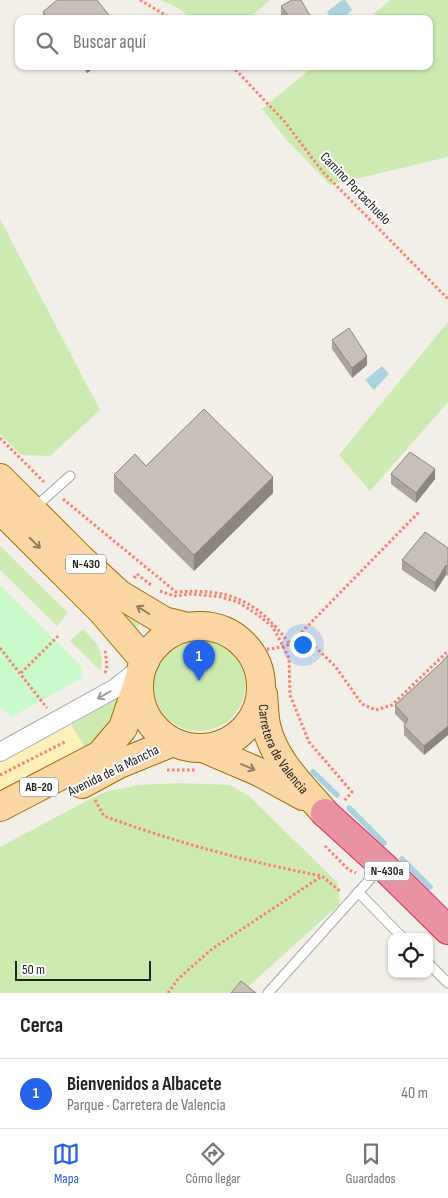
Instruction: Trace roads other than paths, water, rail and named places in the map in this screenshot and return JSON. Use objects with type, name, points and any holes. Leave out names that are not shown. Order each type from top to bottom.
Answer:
[{"type":"highway","name":"Carretera de Valencia","points":[[325,813],[376,872],[448,930]]},
{"type":"main road","name":"N-430","points":[[0,478],[119,594],[164,621],[188,627]]},
{"type":"main road","name":"N-430","points":[[0,509],[102,610],[143,667]]},
{"type":"main road","points":[[204,626],[220,629],[235,636],[247,647],[256,661],[261,676],[261,697],[254,717],[241,732],[202,759],[188,747],[173,742],[157,730],[145,713],[140,694],[143,667],[156,645],[170,634],[188,627],[204,626]]},
{"type":"main road","name":"Avenida de la Mancha","points":[[0,807],[73,757],[100,755],[123,728],[143,667]]},
{"type":"main road","name":"Carretera de Valencia","points":[[261,676],[266,725],[274,749],[291,774],[325,813]]},
{"type":"main road","name":"Avenida de la Mancha","points":[[0,827],[119,764],[173,742]]},
{"type":"main road","name":"Carretera de Valencia","points":[[202,759],[259,772],[303,795],[325,813]]},
{"type":"street","points":[[0,752],[114,688],[143,667]]},
{"type":"lane","points":[[32,510],[70,476]]},
{"type":"lane","points":[[268,993],[376,872]]},
{"type":"lane","points":[[358,892],[398,933]]},
{"type":"lane","points":[[433,968],[448,983]]},
{"type":"water","points":[[342,0],[345,0],[352,10],[346,15],[330,15],[327,12]]},
{"type":"water","points":[[382,366],[389,374],[374,390],[365,380]]},
{"type":"waterway","points":[[313,772],[337,795]]},
{"type":"waterway","points":[[349,808],[384,843]]},
{"type":"waterway","points":[[402,859],[430,887]]},
{"type":"place","name":"Bienvenidos a Albacete","points":[[199,681]]}]
